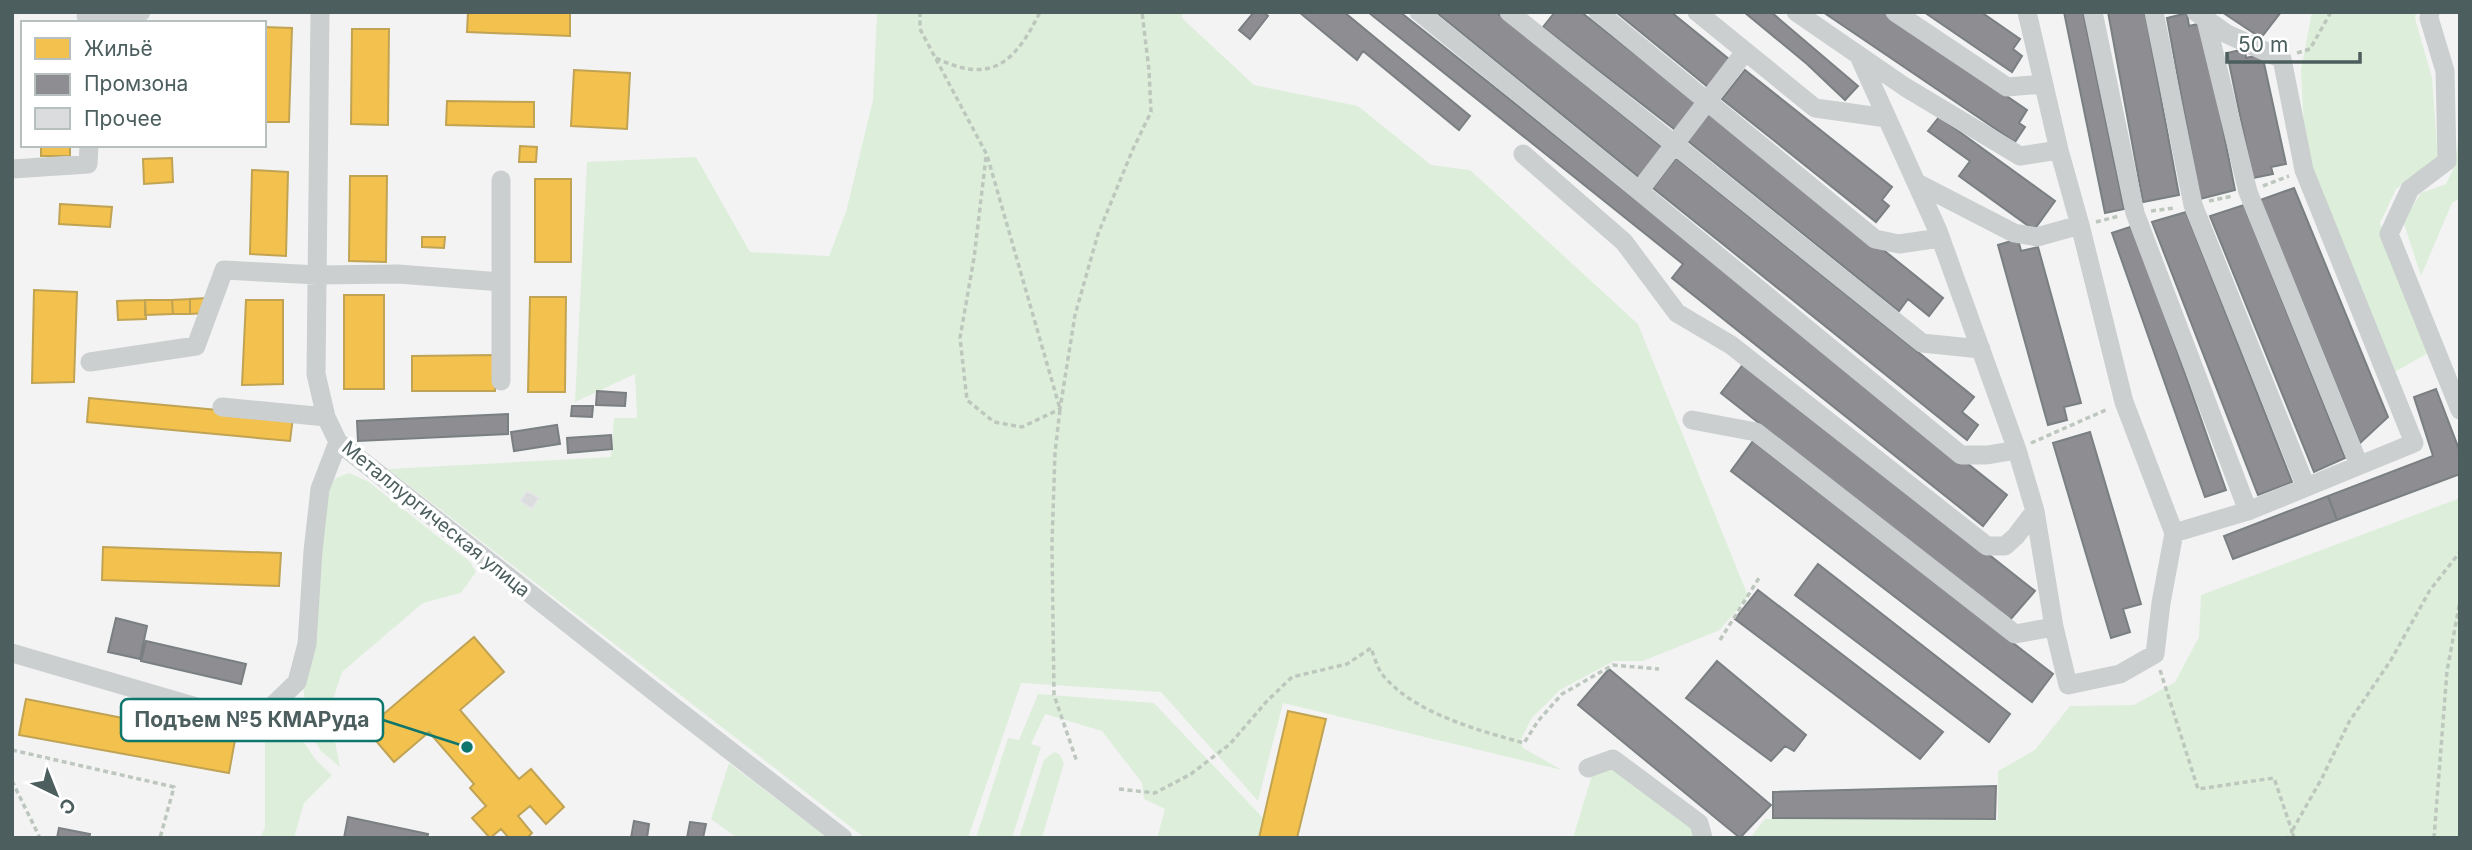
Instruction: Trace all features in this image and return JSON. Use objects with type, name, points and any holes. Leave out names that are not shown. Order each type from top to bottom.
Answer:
[{"type":"street","points":[[86,16],[141,12]]},
{"type":"street","name":"Металлургическая улица","points":[[320,12],[316,374],[326,417],[338,442],[843,838]]},
{"type":"street","points":[[1419,12],[1961,455],[1987,455],[2017,450]]},
{"type":"street","points":[[1508,12],[1922,343],[1981,349]]},
{"type":"street","points":[[1598,12],[1709,100],[1875,239],[1899,244],[1940,238]]},
{"type":"street","points":[[1697,12],[1744,53],[1815,108],[1887,118]]},
{"type":"street","points":[[1796,12],[1905,87],[2020,156],[2059,150]]},
{"type":"street","points":[[1895,12],[2007,87],[2042,84]]},
{"type":"street","points":[[1859,56],[1940,238],[2017,450],[2035,511],[2054,627],[2068,685],[2120,674],[2155,654],[2174,533],[2124,402],[2081,225],[2042,84],[2027,12]]},
{"type":"street","points":[[2093,12],[2135,213],[2248,511]]},
{"type":"street","points":[[2154,12],[2193,205],[2306,487]]},
{"type":"street","points":[[2430,12],[2429,18],[2445,71],[2446,161],[2410,189],[2389,234],[2460,410]]},
{"type":"street","points":[[2174,533],[2248,511],[2414,443],[2304,170],[2282,59],[2227,34],[2201,16]]},
{"type":"street","points":[[2201,16],[2248,192],[2359,465]]},
{"type":"street","points":[[1639,191],[1744,53]]},
{"type":"street","points":[[12,169],[88,164],[89,147]]},
{"type":"street","points":[[1524,154],[1624,242],[1676,313],[1731,345],[1987,546],[2005,546],[2035,511]]},
{"type":"street","points":[[501,180],[501,381]]},
{"type":"street","points":[[1917,183],[2014,233],[2037,237],[2081,225]]},
{"type":"street","points":[[90,362],[196,346],[224,270],[317,275],[398,274],[501,282]]},
{"type":"street","points":[[222,407],[326,417]]},
{"type":"street","points":[[1692,420],[1756,432],[2015,634],[2054,627]]},
{"type":"street","points":[[12,653],[252,723],[297,682],[307,644],[320,489],[338,442]]},
{"type":"street","points":[[1588,768],[1614,758],[1699,823],[1703,838]]},
{"type":"path","points":[[920,12],[920,29],[987,155],[1060,409]]},
{"type":"path","points":[[935,58],[957,69],[983,71],[1013,56],[1040,12]]},
{"type":"path","points":[[1077,762],[1054,695],[1052,544],[1055,453],[1075,315],[1098,234],[1151,112],[1150,70],[1142,12]]},
{"type":"path","points":[[2282,59],[2310,49],[2331,12]]},
{"type":"path","points":[[987,155],[974,258],[960,338],[967,400],[994,422],[1022,427],[1060,409]]},
{"type":"path","points":[[2017,450],[2124,402]]},
{"type":"path","points":[[2288,838],[2322,778],[2349,722],[2392,660],[2430,590],[2460,552]]},
{"type":"path","points":[[1720,640],[1759,579]]},
{"type":"path","points":[[2434,838],[2447,671],[2460,601]]},
{"type":"path","points":[[1119,789],[1155,793],[1191,774],[1230,744],[1266,701],[1292,677],[1347,664],[1371,648],[1381,672],[1409,699],[1473,728],[1524,743],[1538,721],[1562,694],[1613,665],[1659,669]]},
{"type":"path","points":[[2155,654],[2198,789],[2274,778],[2294,838]]},
{"type":"path","points":[[12,750],[174,787],[160,838]]},
{"type":"path","points":[[12,780],[40,838]]},
{"type":"green space","points":[[877,12],[1183,12],[1182,18],[1254,85],[1358,106],[1431,165],[1470,170],[1638,324],[1748,596],[1720,630],[1643,661],[1614,661],[1560,690],[1532,718],[1520,741],[1523,748],[1562,770],[1283,703],[1258,801],[1161,692],[1021,683],[968,838],[865,838],[388,469],[611,457],[614,418],[637,418],[635,374],[575,402],[587,162],[696,157],[750,252],[829,256],[846,212],[873,100]]},
{"type":"green space","points":[[2312,12],[2416,12],[2415,18],[2432,78],[2438,158],[2396,189],[2380,223],[2428,353],[2393,373],[2305,148],[2301,70]]},
{"type":"green space","points":[[2460,120],[2460,198],[2452,203],[2421,276],[2403,221],[2421,193],[2446,184],[2455,165]]},
{"type":"green space","points":[[349,473],[369,482],[470,562],[476,572],[461,593],[423,603],[342,672],[329,712],[340,767],[321,751],[311,735],[302,682],[327,486],[336,478]]},
{"type":"green space","points":[[2460,498],[2460,838],[1750,838],[1765,819],[1998,820],[1998,771],[2035,750],[2070,706],[2134,705],[2175,682],[2199,637],[2201,595]]},
{"type":"green space","points":[[293,692],[303,741],[315,759],[332,775],[304,803],[294,838],[260,838],[265,827],[265,710]]},
{"type":"green space","points":[[1038,694],[1154,703],[1263,818],[1259,838],[1157,838],[1165,809],[1144,799],[1142,783],[1102,731],[1045,714],[1031,744],[1041,747],[1012,838],[976,838],[1008,738],[1019,740]]},
{"type":"green space","points":[[1054,752],[1059,754],[1064,763],[1042,838],[1019,838],[1044,760]]},
{"type":"green space","points":[[729,763],[828,838],[737,838],[711,819]]},
{"type":"green space","points":[[1613,765],[1692,829],[1696,838],[1573,838],[1592,775]]},
{"type":"building: Жильё","points":[[468,12],[570,12],[570,36],[467,32]]},
{"type":"building: Жильё","points":[[266,27],[292,28],[289,122],[266,122]]},
{"type":"building: Жильё","points":[[352,29],[389,29],[388,125],[351,124]]},
{"type":"building: Жильё","points":[[574,70],[630,73],[627,129],[571,126]]},
{"type":"building: Жильё","points":[[447,101],[534,102],[534,127],[446,125]]},
{"type":"building: Жильё","points":[[520,146],[537,147],[536,162],[519,162]]},
{"type":"building: Жильё","points":[[41,147],[70,147],[70,156],[41,156]]},
{"type":"building: Жильё","points":[[172,158],[173,182],[144,184],[143,159]]},
{"type":"building: Жильё","points":[[252,170],[288,172],[286,256],[250,254]]},
{"type":"building: Жильё","points":[[350,176],[387,176],[386,262],[349,261]]},
{"type":"building: Жильё","points":[[535,179],[571,179],[571,262],[535,262]]},
{"type":"building: Жильё","points":[[60,204],[112,207],[110,227],[59,224]]},
{"type":"building: Жильё","points":[[422,237],[445,237],[444,248],[422,247]]},
{"type":"building: Жильё","points":[[34,290],[77,292],[74,382],[32,383]]},
{"type":"building: Жильё","points":[[344,295],[384,295],[384,389],[344,389]]},
{"type":"building: Жильё","points":[[530,297],[566,297],[565,392],[528,392]]},
{"type":"building: Жильё","points":[[207,298],[207,313],[190,314],[190,299]]},
{"type":"building: Жильё","points":[[190,299],[190,314],[173,314],[172,300]]},
{"type":"building: Жильё","points":[[145,300],[146,319],[118,320],[117,301]]},
{"type":"building: Жильё","points":[[145,300],[172,300],[173,314],[145,315]]},
{"type":"building: Жильё","points":[[246,300],[283,300],[283,384],[242,385]]},
{"type":"building: Жильё","points":[[494,355],[495,391],[412,391],[412,356]]},
{"type":"building: Жильё","points":[[89,398],[293,417],[290,441],[87,422]]},
{"type":"building: Жильё","points":[[103,547],[281,553],[279,586],[102,580]]},
{"type":"building: Жильё","points":[[474,637],[504,672],[460,710],[519,779],[531,769],[564,807],[546,824],[530,806],[518,816],[532,833],[527,838],[509,838],[501,829],[490,838],[472,818],[486,806],[470,788],[474,784],[429,732],[394,762],[366,729]]},
{"type":"building: Жильё","points":[[26,699],[235,740],[229,773],[19,735]]},
{"type":"building: Жильё","points":[[1288,711],[1326,719],[1297,838],[1259,838]]},
{"type":"building: Промзона","points":[[1254,12],[1263,12],[1268,16],[1250,39],[1239,30]]},
{"type":"building: Промзона","points":[[1299,12],[1344,12],[1470,116],[1459,130],[1363,51],[1357,60]]},
{"type":"building: Промзона","points":[[1368,12],[1400,12],[2007,495],[1983,526],[1672,278],[1683,264]]},
{"type":"building: Промзона","points":[[1436,12],[1496,12],[1664,149],[1640,178]]},
{"type":"building: Промзона","points":[[1555,12],[1581,12],[1699,104],[1678,132],[1543,27]]},
{"type":"building: Промзона","points":[[1616,12],[1671,12],[1730,60],[1708,87]]},
{"type":"building: Промзона","points":[[1744,12],[1771,12],[1858,86],[1845,100],[1807,64]]},
{"type":"building: Промзона","points":[[1823,12],[1884,12],[2027,110],[2019,123],[2025,127],[2015,142]]},
{"type":"building: Промзона","points":[[1924,12],[1981,12],[2020,39],[2013,49],[2022,56],[2012,72]]},
{"type":"building: Промзона","points":[[2064,12],[2083,12],[2124,209],[2105,213]]},
{"type":"building: Промзона","points":[[2108,12],[2145,12],[2179,195],[2143,202]]},
{"type":"building: Промзона","points":[[2222,12],[2281,12],[2261,38]]},
{"type":"building: Промзона","points":[[2187,13],[2189,26],[2202,23],[2235,190],[2200,199],[2167,18]]},
{"type":"building: Промзона","points":[[2245,49],[2246,58],[2262,54],[2286,164],[2271,167],[2273,174],[2253,178],[2227,53]]},
{"type":"building: Промзона","points":[[1745,70],[1892,187],[1882,200],[1889,206],[1876,222],[1722,99]]},
{"type":"building: Промзона","points":[[1711,111],[1943,298],[1929,316],[1908,299],[1899,311],[1688,141]]},
{"type":"building: Промзона","points":[[1939,117],[2055,201],[2034,230],[1959,176],[1970,161],[1928,131]]},
{"type":"building: Промзона","points":[[1676,158],[1974,397],[1962,412],[1978,425],[1967,440],[1653,188]]},
{"type":"building: Промзона","points":[[2294,188],[2388,417],[2360,443],[2260,200]]},
{"type":"building: Промзона","points":[[2244,205],[2345,458],[2314,472],[2210,216]]},
{"type":"building: Промзона","points":[[2186,212],[2292,482],[2258,495],[2152,222]]},
{"type":"building: Промзона","points":[[2133,226],[2226,490],[2205,497],[2112,233]]},
{"type":"building: Промзона","points":[[2018,239],[2021,251],[2038,247],[2081,403],[2064,407],[2067,420],[2048,425],[1998,245]]},
{"type":"building: Промзона","points":[[1745,362],[2035,591],[2009,621],[1721,393]]},
{"type":"building: Промзона","points":[[2436,389],[2460,452],[2460,474],[2337,520],[2328,496],[2433,456],[2414,397]]},
{"type":"building: Промзона","points":[[597,391],[626,393],[625,406],[596,405]]},
{"type":"building: Промзона","points":[[572,406],[593,406],[592,417],[571,416]]},
{"type":"building: Промзона","points":[[508,414],[508,434],[358,441],[357,421]]},
{"type":"building: Промзона","points":[[557,425],[560,444],[514,451],[511,432]]},
{"type":"building: Промзона","points":[[2090,432],[2141,604],[2123,609],[2130,632],[2111,638],[2053,443]]},
{"type":"building: Промзона","points":[[611,435],[612,449],[568,453],[567,438]]},
{"type":"building: Промзона","points":[[1753,441],[2053,674],[2032,702],[1731,471]]},
{"type":"building: Промзона","points":[[2328,496],[2337,520],[2233,559],[2224,536]]},
{"type":"building: Промзона","points":[[1818,564],[2010,714],[1989,742],[1795,595]]},
{"type":"building: Промзона","points":[[1758,590],[1943,732],[1920,759],[1735,619]]},
{"type":"building: Промзона","points":[[116,618],[147,626],[140,659],[108,652]]},
{"type":"building: Промзона","points":[[146,641],[246,664],[241,684],[141,661]]},
{"type":"building: Промзона","points":[[1717,661],[1806,735],[1794,751],[1785,746],[1771,761],[1686,698]]},
{"type":"building: Промзона","points":[[1609,669],[1771,805],[1740,838],[1578,705]]},
{"type":"building: Промзона","points":[[1996,786],[1995,819],[1773,818],[1773,792]]},
{"type":"building: Промзона","points":[[348,817],[428,834],[427,838],[344,838]]},
{"type":"building: Промзона","points":[[634,821],[649,824],[647,838],[631,838]]},
{"type":"building: Промзона","points":[[690,822],[706,824],[703,838],[687,838]]},
{"type":"building: Промзона","points":[[59,828],[90,834],[89,838],[57,838]]},
{"type":"building: Прочее","points":[[527,491],[539,498],[532,509],[520,501]]},
{"type":"place","name":"Подъем №5 КМАРуда","points":[[467,747]]}]
